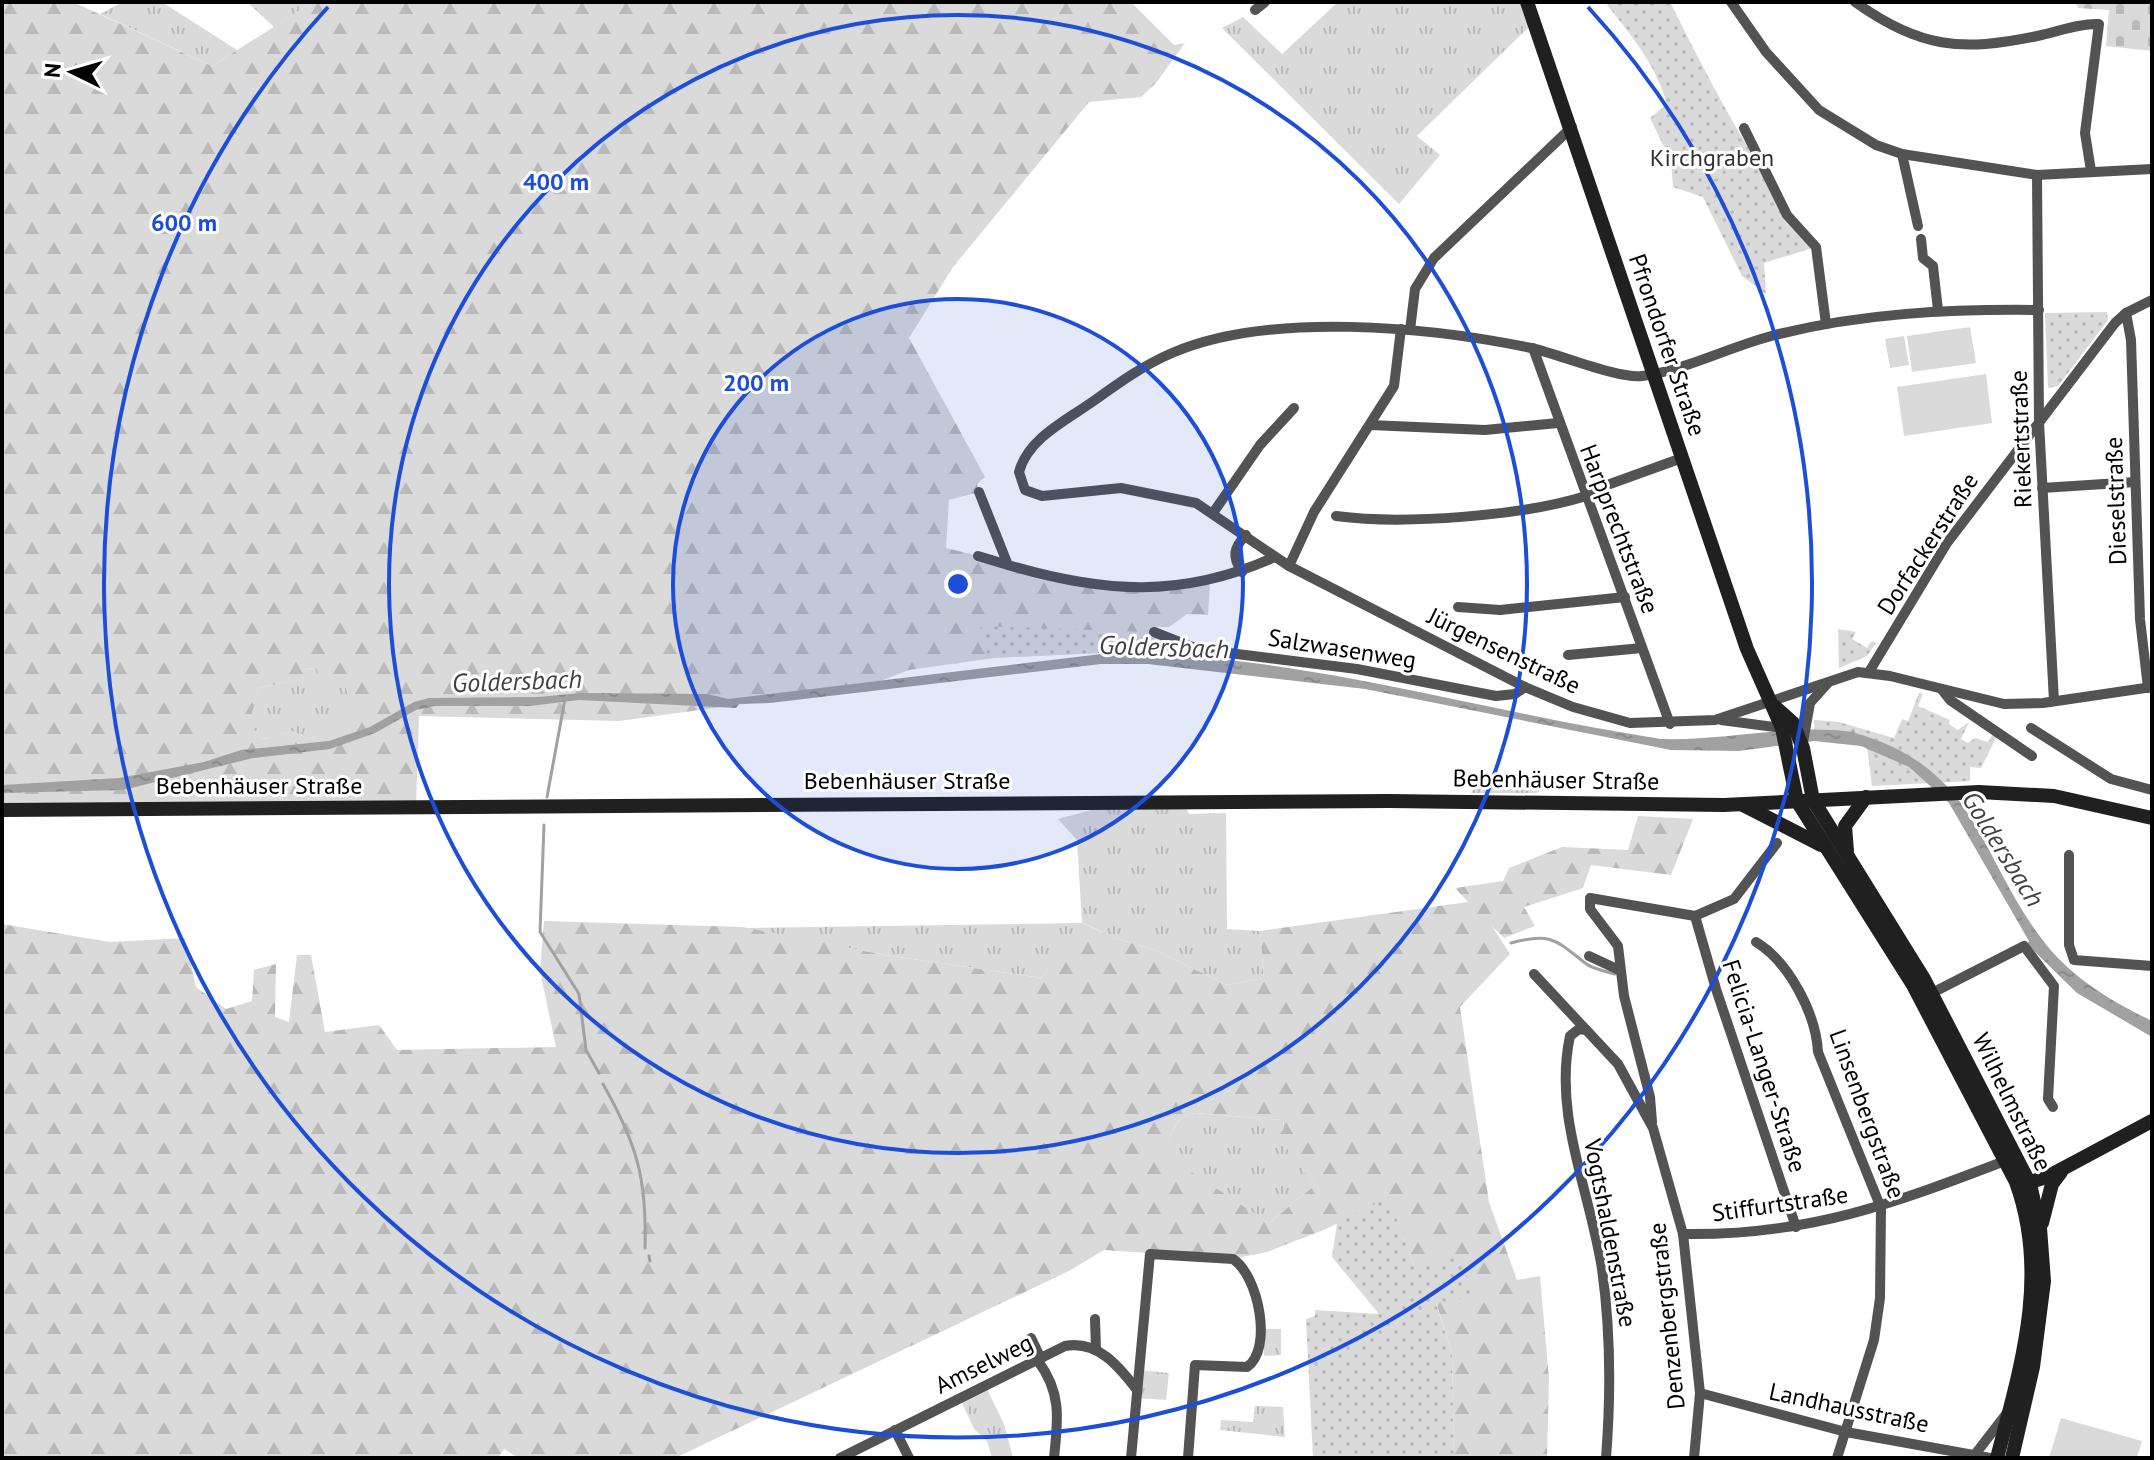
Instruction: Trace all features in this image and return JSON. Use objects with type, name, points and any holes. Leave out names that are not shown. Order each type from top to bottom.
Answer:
[{"type":"main road","name":"Pfrondorfer Straße","points":[[1527,2],[1572,127],[1751,663],[1768,700],[1793,725],[1797,801]]},
{"type":"main road","name":"Pfrondorfer Straße","points":[[1796,750],[1813,800]]},
{"type":"main road","name":"Bebenhäuser Straße","points":[[2,810],[1075,802],[1484,801],[1743,805],[1964,792],[2046,795],[2152,818]]},
{"type":"main road","points":[[1848,855],[1845,826],[1866,797]]},
{"type":"main road","name":"Wilhelmstraße","points":[[1813,800],[1932,993],[2022,1182],[2040,1228],[2044,1281],[2039,1334],[2010,1436],[1997,1458]]},
{"type":"main road","name":"Wilhelmstraße","points":[[1797,801],[1907,974],[2010,1158]]},
{"type":"main road","points":[[1743,805],[1823,846]]},
{"type":"main road","points":[[2125,1136],[2152,1110]]},
{"type":"main road","points":[[2022,1182],[2074,1163],[2152,1121]]},
{"type":"main road","points":[[2040,1228],[2052,1184],[2074,1163]]},
{"type":"main road","name":"Wilhelmstraße","points":[[2012,1458],[2010,1408],[2028,1332],[2033,1281],[2032,1248],[2022,1182]]},
{"type":"street","points":[[1255,10],[1265,2]]},
{"type":"street","points":[[1731,2],[1766,52],[1819,110],[1854,134],[1902,154],[2037,175],[2152,169]]},
{"type":"street","points":[[1855,2],[1895,30],[1952,43],[2010,41],[2088,24],[2100,27],[2085,133],[2091,171]]},
{"type":"street","points":[[1289,566],[1314,512],[1394,386],[1415,289],[1434,258],[1572,127]]},
{"type":"street","points":[[1744,128],[1787,215],[1816,247],[1826,324]]},
{"type":"street","points":[[1902,154],[1918,226]]},
{"type":"street","name":"Riekertstraße","points":[[2037,175],[2039,422],[2054,701]]},
{"type":"street","points":[[1921,239],[1923,258],[1933,266],[1938,310]]},
{"type":"street","name":"Dorfackerstraße","points":[[1869,672],[1947,543],[2039,422],[2126,313],[2152,300]]},
{"type":"street","points":[[1405,329],[1533,348],[1633,376],[1653,374],[1768,337],[1826,324],[1938,310],[2039,310]]},
{"type":"street","name":"Dieselstraße","points":[[2126,313],[2131,340],[2140,619],[2150,687]]},
{"type":"street","name":"Jürgensenstraße","points":[[1405,329],[1336,326],[1272,332],[1214,341],[1176,351],[1137,370],[1028,449],[1019,472],[1025,490],[1042,496],[1111,487],[1182,499],[1213,513],[1289,566],[1525,687],[1605,718],[1670,724],[1715,720],[1793,725]]},
{"type":"street","name":"Harpprechtstraße","points":[[1533,348],[1670,724]]},
{"type":"street","points":[[1213,513],[1260,445],[1294,408]]},
{"type":"street","points":[[1371,423],[1485,430],[1558,423]]},
{"type":"street","points":[[1336,516],[1371,521],[1544,505],[1586,495],[1682,458]]},
{"type":"street","points":[[2042,488],[2135,482]]},
{"type":"street","points":[[979,492],[1008,565]]},
{"type":"street","points":[[1242,572],[1235,562],[1235,551],[1246,535]]},
{"type":"street","points":[[978,556],[1008,565],[1131,589],[1206,583],[1242,572],[1275,557]]},
{"type":"street","points":[[1458,607],[1500,610],[1625,597]]},
{"type":"street","name":"Salzwasenweg","points":[[1154,632],[1197,649],[1357,669],[1496,696],[1515,694],[1525,687]]},
{"type":"street","points":[[1568,655],[1642,648]]},
{"type":"street","points":[[1869,672],[2004,704],[2054,701],[2150,687]]},
{"type":"street","name":"Jürgensenstraße","points":[[1715,720],[1832,680],[1869,672]]},
{"type":"street","points":[[1793,725],[1832,680]]},
{"type":"street","points":[[1942,690],[1950,700],[2032,756]]},
{"type":"street","points":[[1756,723],[1768,700]]},
{"type":"street","points":[[2031,728],[2111,779],[2152,790]]},
{"type":"street","points":[[1653,1128],[1650,1097],[1619,970],[1618,946],[1590,909],[1590,898],[1683,911],[1695,916],[1734,899],[1777,843]]},
{"type":"street","points":[[2069,855],[2070,954],[2080,963],[2152,966]]},
{"type":"street","name":"Felicia-Langer-Straße","points":[[1695,916],[1716,989],[1796,1227]]},
{"type":"street","name":"Linsenbergstraße","points":[[1756,942],[1776,955],[1817,1031],[1818,1052],[1881,1208],[1880,1298],[1875,1333],[1837,1458]]},
{"type":"street","points":[[1932,993],[2024,946],[2054,986],[2048,1099],[2053,1107]]},
{"type":"street","points":[[1589,956],[1619,970]]},
{"type":"street","name":"Denzenbergstraße","points":[[1534,974],[1618,1064],[1653,1128],[1683,1234],[1700,1393],[1694,1458]]},
{"type":"street","name":"Vogtshaldenstraße","points":[[1586,1030],[1579,1029],[1570,1036],[1566,1057],[1566,1107],[1601,1265],[1611,1346],[1606,1458]]},
{"type":"street","name":"Stiffurtstraße","points":[[1683,1234],[1744,1234],[1796,1227],[1881,1208],[2010,1158]]},
{"type":"street","points":[[1131,1458],[1150,1254],[1233,1259],[1252,1278],[1258,1293],[1257,1352],[1254,1363],[1247,1367],[1195,1365],[1188,1458]]},
{"type":"street","points":[[1095,1319],[1096,1350],[1119,1366],[1137,1390]]},
{"type":"street","points":[[1031,1338],[1059,1404],[1054,1458]]},
{"type":"street","name":"Amselweg","points":[[840,1458],[1077,1344],[1096,1350]]},
{"type":"street","name":"Landhausstraße","points":[[1700,1393],[1846,1432],[1990,1458]]},
{"type":"street","name":"Wilhelmstraße","points":[[1973,1456],[2010,1408]]},
{"type":"street","points":[[895,1430],[909,1458]]},
{"type":"green space","points":[[2,2],[73,2],[212,66],[313,2],[1131,2],[1174,45],[1185,43],[1156,83],[1141,97],[1089,102],[953,267],[909,338],[985,477],[977,484],[979,492],[949,500],[946,548],[1098,585],[1210,582],[1208,615],[1187,614],[1169,627],[1155,627],[1153,636],[1170,647],[1164,650],[994,658],[909,670],[862,688],[619,721],[419,716],[416,807],[2,808]],"holes":[[[316,668],[322,684],[346,688],[358,722],[309,739],[292,731],[268,739],[261,738],[249,723],[259,688],[300,679],[306,669]]]},
{"type":"green space","points":[[123,2],[162,2],[237,50],[212,66],[100,14]]},
{"type":"green space","points":[[247,2],[313,2],[274,27]]},
{"type":"green space","points":[[1338,2],[1529,2],[1536,20],[1417,136],[1440,155],[1399,204],[1222,28],[1243,17],[1282,54]]},
{"type":"green space","name":"Kirchgraben","points":[[1605,2],[1670,2],[1755,159],[1816,247],[1764,263],[1766,294],[1742,276],[1703,197],[1673,187],[1671,161],[1650,118],[1667,104],[1662,89],[1641,50]]},
{"type":"green space","points":[[2076,2],[2152,2],[2152,51],[2106,46],[2109,10],[2078,8]]},
{"type":"green space","points":[[2107,312],[2108,320],[2058,386],[2048,388],[2045,313]]},
{"type":"green space","points":[[1970,327],[1976,363],[1912,372],[1907,336]]},
{"type":"green space","points":[[1904,336],[1909,365],[1890,368],[1885,339]]},
{"type":"green space","points":[[1986,374],[1992,423],[1904,436],[1897,387]]},
{"type":"green space","points":[[980,626],[1148,632],[1164,650],[988,658]]},
{"type":"green space","points":[[1838,629],[1856,632],[1852,639],[1867,648],[1872,641],[1876,643],[1867,656],[1839,668]]},
{"type":"green space","points":[[316,668],[346,688],[359,722],[309,739],[292,731],[269,739],[261,738],[248,723],[259,688],[299,679],[306,669]]},
{"type":"green space","points":[[1919,693],[1923,694],[1918,706],[1950,720],[1949,724],[1958,730],[1969,722],[1961,739],[1968,743],[1975,738],[1988,742],[1993,734],[1997,736],[1981,768],[1970,767],[1970,781],[1872,786],[1866,739],[1814,735],[1814,720],[1839,722],[1894,738],[1902,719],[1908,721]]},
{"type":"green space","points":[[1475,784],[1551,787],[1536,793],[1471,793]]},
{"type":"green space","points":[[1186,809],[1190,814],[1226,813],[1227,929],[1260,931],[1264,978],[1227,985],[1157,951],[1115,938],[1083,923],[1042,978],[885,955],[743,928],[1082,923],[1077,840],[1058,819],[1091,810]]},
{"type":"green space","points":[[1638,816],[1693,819],[1671,875],[1591,865],[1583,888],[1524,907],[1535,926],[1504,938],[1492,926],[1510,954],[1460,1007],[1489,1202],[1517,1280],[1540,1276],[1549,1379],[1547,1458],[1454,1458],[1452,1354],[1436,1302],[1474,1295],[1414,1266],[1389,1198],[1326,1229],[1267,1252],[1233,1259],[1104,1250],[1069,1271],[675,1458],[519,1458],[504,1449],[498,1458],[2,1458],[2,924],[110,942],[185,938],[196,987],[226,1009],[252,1001],[254,970],[276,964],[275,1017],[289,1022],[297,955],[311,955],[325,1032],[379,1025],[397,1050],[556,1047],[540,971],[544,921],[743,927],[885,955],[1042,978],[1082,923],[1115,938],[1157,951],[1227,985],[1264,978],[1260,931],[1468,902],[1455,888],[1503,881],[1509,868],[1562,847],[1628,850]],"holes":[[[1195,1113],[1283,1120],[1284,1128],[1278,1137],[1315,1185],[1269,1223],[1167,1156],[1174,1128],[1187,1115]]]},
{"type":"green space","points":[[1195,1113],[1283,1120],[1284,1128],[1279,1137],[1315,1185],[1269,1223],[1166,1157],[1177,1123],[1181,1118]]},
{"type":"green space","points":[[1389,1197],[1414,1266],[1460,1257],[1474,1296],[1436,1303],[1452,1354],[1454,1458],[1313,1458],[1306,1319],[1315,1316],[1315,1310],[1379,1314],[1332,1257],[1337,1223]]},
{"type":"green space","points":[[1263,1329],[1281,1329],[1281,1355],[1264,1356]]},
{"type":"green space","points":[[1139,1370],[1169,1373],[1166,1400],[1136,1398]]},
{"type":"green space","points":[[985,1385],[1004,1424],[1013,1458],[992,1458],[987,1441],[974,1429],[960,1398]]},
{"type":"green space","points":[[1255,1406],[1283,1407],[1285,1437],[1220,1430],[1221,1420],[1253,1422]]},
{"type":"green space","points":[[2061,1418],[2142,1441],[2137,1458],[2049,1458]]},
{"type":"water","points":[[1110,653],[1249,662],[1661,739],[1805,730],[1852,732],[1853,728],[1855,733],[1895,748],[1926,767],[1950,790],[1986,844],[2019,905],[2052,952],[2091,986],[2152,1021],[2152,1037],[2077,993],[2027,944],[2029,941],[1949,803],[1909,767],[1861,746],[1814,741],[1739,751],[1671,750],[1365,689],[1148,664],[1101,664],[770,703],[739,704],[736,708],[579,700],[530,706],[435,706],[416,710],[375,733],[330,749],[253,758],[123,790],[2,793],[2,785],[119,778],[204,762],[241,750],[329,741],[370,727],[414,702],[429,698],[538,697],[581,693],[707,694],[728,699]]},
{"type":"waterway","name":"Goldersbach","points":[[547,797],[565,699]]},
{"type":"waterway","points":[[544,825],[540,932],[579,994],[586,1050],[599,1073]]},
{"type":"waterway","points":[[1511,943],[1535,938],[1552,940],[1588,965],[1615,974]]},
{"type":"waterway","points":[[603,1084],[624,1125],[638,1163],[644,1202],[645,1248]]},
{"type":"waterway","points":[[649,1256],[650,1261]]}]
